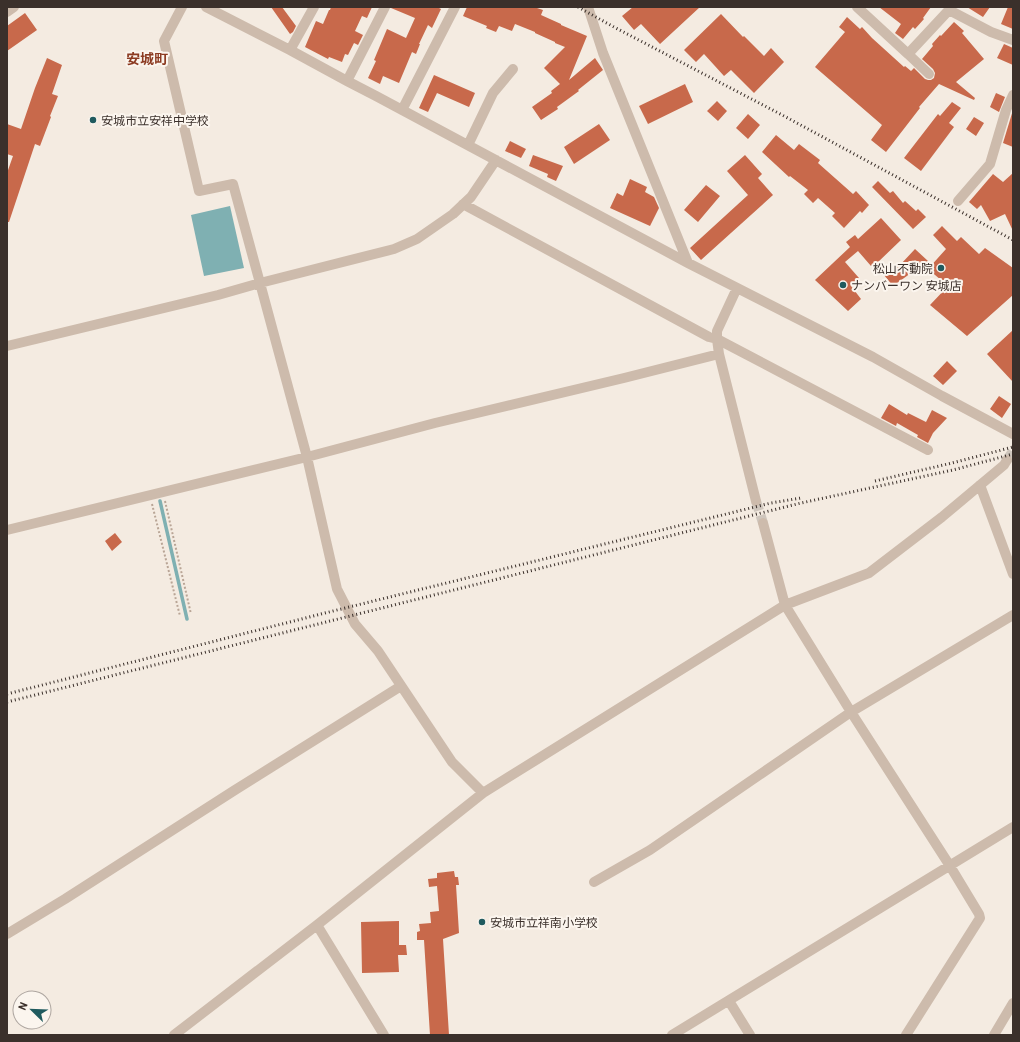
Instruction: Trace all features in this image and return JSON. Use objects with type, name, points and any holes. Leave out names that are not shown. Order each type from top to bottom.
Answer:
[{"type":"street","points":[[7,12],[14,7]]},
{"type":"street","points":[[182,7],[164,40],[199,191],[233,184],[307,457],[337,588],[355,624],[378,651],[452,762],[484,793]]},
{"type":"street","points":[[206,7],[290,50],[688,263],[873,357],[1013,434]]},
{"type":"street","points":[[290,50],[314,7]]},
{"type":"street","points":[[347,81],[385,7]]},
{"type":"street","points":[[402,110],[455,7]]},
{"type":"street","points":[[588,7],[603,53],[688,263]]},
{"type":"street","points":[[857,7],[929,74]]},
{"type":"street","points":[[908,54],[948,10],[991,32],[1013,40]]},
{"type":"street","points":[[468,145],[493,93],[513,69]]},
{"type":"street","points":[[958,201],[990,164],[1009,112],[1013,95]]},
{"type":"street","points":[[7,346],[218,295],[394,248],[417,239],[453,214],[471,197],[496,160]]},
{"type":"street","points":[[463,204],[709,337],[717,339],[928,450]]},
{"type":"street","points":[[737,288],[717,331],[717,339],[719,354],[756,501]]},
{"type":"street","points":[[7,530],[719,354]]},
{"type":"street","points":[[174,1035],[484,793],[785,605],[869,573],[942,517],[1004,465],[1007,460]]},
{"type":"street","points":[[980,485],[1013,574]]},
{"type":"street","points":[[763,523],[785,605],[979,914],[980,918],[906,1035]]},
{"type":"street","points":[[594,882],[650,850],[851,712],[1013,615]]},
{"type":"street","points":[[7,934],[65,899],[228,794],[401,686]]},
{"type":"street","points":[[672,1035],[1013,827]]},
{"type":"street","points":[[316,925],[384,1035]]},
{"type":"street","points":[[728,1000],[750,1035]]},
{"type":"street","points":[[994,1035],[1013,1003]]},
{"type":"path","points":[[162,492],[191,614]]},
{"type":"path","points":[[150,495],[180,616]]},
{"type":"water","points":[[230,206],[244,268],[204,276],[191,215]]},
{"type":"building","points":[[271,7],[282,7],[296,26],[293,32],[290,34]]},
{"type":"building","points":[[331,7],[372,7],[367,18],[362,16],[355,31],[363,35],[358,45],[354,43],[348,55],[345,54],[342,62],[329,57],[328,59],[305,47],[316,21],[323,24]]},
{"type":"building","points":[[391,7],[437,7],[441,9],[432,28],[428,25],[416,54],[412,52],[399,83],[383,76],[380,84],[368,78],[376,61],[374,60],[387,29],[406,38],[415,18]]},
{"type":"building","points":[[467,7],[534,7],[543,10],[541,15],[587,36],[569,80],[595,58],[603,70],[578,90],[579,91],[557,107],[558,109],[541,120],[532,107],[552,93],[551,91],[560,84],[544,68],[565,47],[515,24],[512,31],[499,26],[496,32],[486,28],[487,26],[463,16]]},
{"type":"building","points":[[633,7],[700,7],[660,44],[641,24],[634,30],[622,16]]},
{"type":"building","points":[[879,7],[931,7],[923,18],[924,19],[915,29],[913,27],[903,39],[895,33],[901,24]]},
{"type":"building","points":[[967,7],[990,7],[983,17]]},
{"type":"building","points":[[1008,7],[1013,7],[1013,29],[1001,24]]},
{"type":"building","points":[[25,13],[37,30],[7,51],[7,26]]},
{"type":"building","points":[[721,14],[764,56],[771,48],[784,62],[754,93],[731,70],[724,76],[704,54],[696,62],[684,50]]},
{"type":"building","points":[[847,17],[860,29],[862,27],[904,67],[905,66],[911,71],[914,68],[928,80],[934,78],[935,73],[933,69],[922,59],[933,46],[932,44],[954,22],[964,31],[962,33],[984,59],[956,82],[975,98],[974,100],[939,84],[919,107],[920,108],[886,152],[871,140],[882,125],[815,67],[845,32],[839,27]]},
{"type":"building","points":[[1004,44],[1013,48],[1013,65],[997,58]]},
{"type":"building","points":[[47,58],[62,65],[52,94],[58,96],[40,146],[35,144],[9,222],[7,222],[7,173],[13,156],[7,154],[7,124],[21,129]]},
{"type":"building","points":[[434,75],[475,93],[469,107],[437,93],[428,112],[419,108]]},
{"type":"building","points":[[685,84],[693,102],[648,124],[639,106]]},
{"type":"building","points":[[996,93],[1005,97],[999,112],[990,107]]},
{"type":"building","points":[[717,101],[727,111],[718,121],[707,111]]},
{"type":"building","points":[[952,102],[961,108],[949,123],[954,127],[921,171],[904,158],[938,114],[940,116]]},
{"type":"building","points":[[1013,110],[1013,147],[1003,143]]},
{"type":"building","points":[[748,114],[760,125],[748,139],[736,128]]},
{"type":"building","points":[[974,117],[984,123],[976,136],[966,129]]},
{"type":"building","points":[[599,124],[610,140],[574,164],[564,147]]},
{"type":"building","points":[[776,135],[794,150],[799,144],[820,160],[818,163],[853,194],[856,191],[869,205],[862,213],[860,211],[844,228],[832,216],[835,213],[818,198],[813,203],[804,194],[808,190],[790,176],[789,177],[762,152]]},
{"type":"building","points":[[510,141],[526,149],[521,158],[505,151]]},
{"type":"building","points":[[533,155],[563,166],[556,181],[547,177],[548,174],[529,166]]},
{"type":"building","points":[[745,155],[762,174],[758,178],[773,195],[701,260],[690,248],[748,195],[727,171]]},
{"type":"building","points":[[1013,173],[1013,231],[1005,214],[990,221],[981,205],[977,209],[969,202],[993,174],[1003,182]]},
{"type":"building","points":[[630,179],[647,187],[645,192],[654,197],[659,208],[650,226],[610,208],[617,193],[623,196]]},
{"type":"building","points":[[878,181],[890,193],[893,191],[903,203],[905,201],[916,211],[918,209],[926,217],[913,229],[872,187]]},
{"type":"building","points":[[706,185],[720,196],[698,222],[684,210]]},
{"type":"building","points":[[881,218],[901,240],[876,264],[875,263],[871,266],[858,251],[845,262],[859,278],[851,286],[861,299],[848,311],[815,280],[850,247],[846,242],[855,235],[858,239]]},
{"type":"building","points":[[942,226],[957,241],[961,237],[979,254],[985,248],[1013,268],[1013,295],[967,336],[930,305],[948,286],[928,269],[946,249],[933,235]]},
{"type":"building","points":[[915,249],[928,261],[922,268],[919,265],[893,286],[884,275],[899,264],[900,265]]},
{"type":"building","points":[[1013,330],[1013,382],[987,354]]},
{"type":"building","points":[[947,361],[957,371],[943,385],[933,376]]},
{"type":"building","points":[[999,396],[1011,404],[1002,418],[990,409]]},
{"type":"building","points":[[889,404],[907,415],[908,413],[926,422],[932,410],[947,418],[933,433],[928,443],[917,437],[918,435],[897,423],[896,426],[881,418]]},
{"type":"building","points":[[115,533],[122,542],[112,551],[105,541]]},
{"type":"building","name":"安城市立祥南小学校","points":[[454,871],[455,877],[458,877],[459,885],[456,885],[459,933],[443,939],[449,1035],[430,1035],[424,940],[417,940],[417,932],[420,931],[419,924],[431,923],[430,912],[439,911],[437,886],[429,887],[428,879],[437,878],[437,873]]},
{"type":"building","points":[[399,921],[399,945],[406,945],[407,955],[398,955],[399,972],[362,973],[361,922]]},
{"type":"waterway","points":[[160,501],[187,619]]},
{"type":"tunnel","points":[[1007,460],[1013,451]]},
{"type":"tunnel","points":[[756,501],[763,523]]},
{"type":"railway","points":[[578,7],[1013,240]]},
{"type":"railway","points":[[875,481],[1013,447]]},
{"type":"railway","points":[[7,702],[801,503],[953,470],[1013,454]]},
{"type":"railway","points":[[7,694],[333,611],[771,503],[801,498]]},
{"type":"place","name":"安城市立安祥中学校","points":[[93,120]]},
{"type":"place","name":"松山不動院","points":[[941,268]]},
{"type":"place","name":"ナンバーワン 安城店","points":[[843,285]]},
{"type":"place","name":"安城市立祥南小学校","points":[[482,922]]},
{"type":"district","name":"安城町","points":[[147,58]]}]
